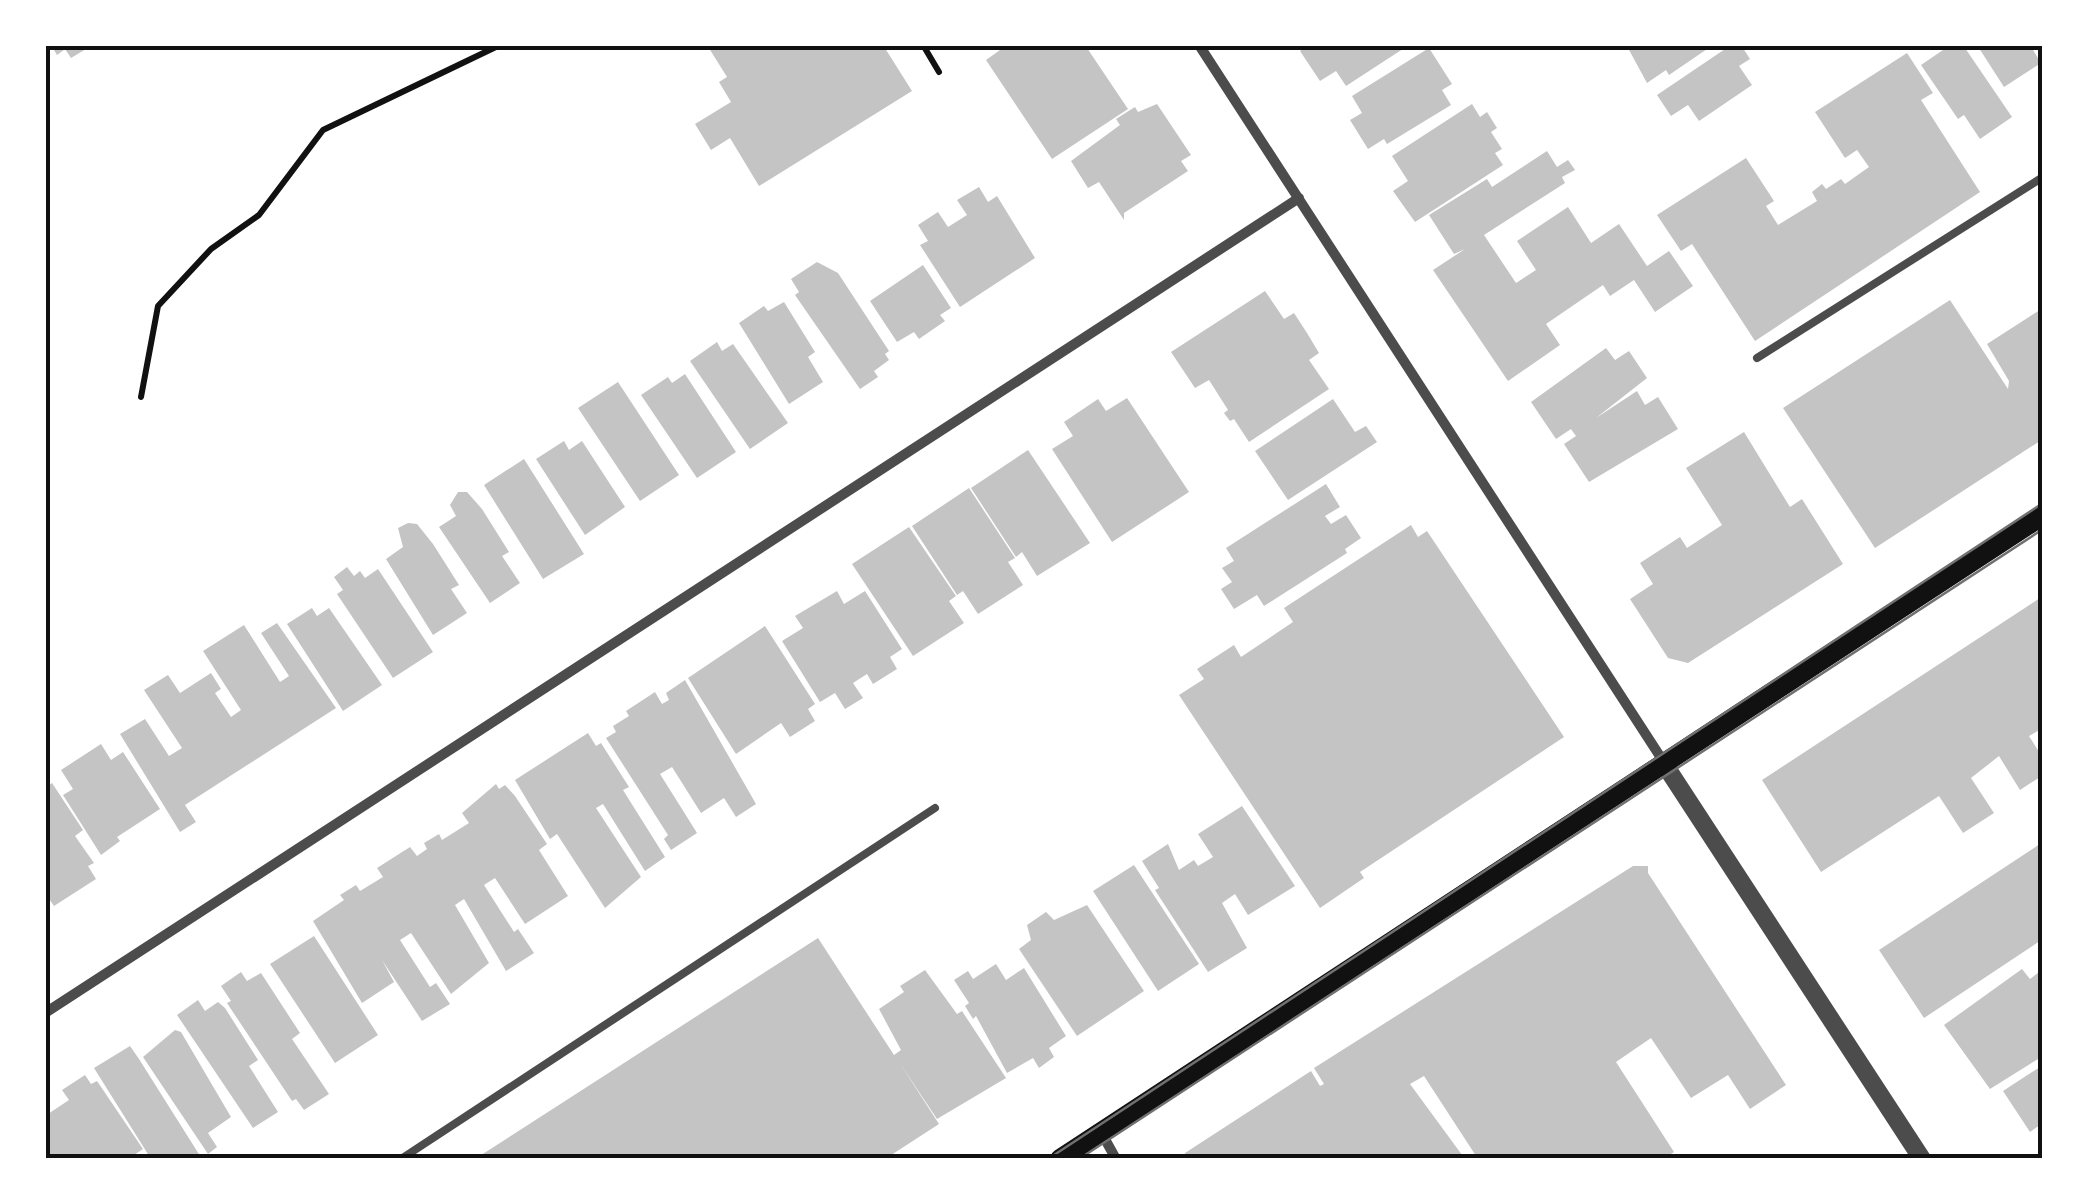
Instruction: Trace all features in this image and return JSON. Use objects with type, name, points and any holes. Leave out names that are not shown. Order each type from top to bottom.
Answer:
[{"type":"main road","points":[[1060,1159],[2043,514]]},
{"type":"street","points":[[1199,45],[1922,1159]]},
{"type":"street","points":[[45,1012],[1299,198]]},
{"type":"street","points":[[1101,1132],[1116,1159]]},
{"type":"lane","points":[[1758,358],[2043,176]]},
{"type":"lane","points":[[400,1159],[935,808]]},
{"type":"path","points":[[141,397],[158,306],[210,250],[260,215],[323,130],[500,45]]},
{"type":"path","points":[[923,45],[939,72]]},
{"type":"building","points":[[51,45],[84,45],[86,49],[71,58],[65,49],[57,55]]},
{"type":"building","points":[[707,45],[883,45],[912,91],[759,186],[730,138],[711,150],[695,124],[731,102],[719,82],[727,77]]},
{"type":"building","points":[[1007,45],[1085,45],[1128,109],[1052,159],[986,60]]},
{"type":"building","points":[[1309,45],[1409,45],[1346,86],[1336,71],[1320,81],[1300,51]]},
{"type":"building","points":[[1713,45],[1669,75],[1666,70],[1647,83],[1628,48]]},
{"type":"building","points":[[1731,45],[1741,45],[1750,59],[1739,66],[1752,85],[1699,121],[1688,105],[1671,116],[1657,95]]},
{"type":"building","points":[[1939,45],[1963,45],[2012,117],[1980,139],[1964,115],[1958,119],[1921,65],[1943,50]]},
{"type":"building","points":[[1977,45],[2030,45],[2041,63],[2004,87]]},
{"type":"building","points":[[1429,48],[1452,84],[1442,90],[1451,105],[1387,144],[1384,139],[1368,149],[1350,120],[1362,113],[1352,96]]},
{"type":"building","points":[[1907,53],[1933,93],[1921,100],[1980,192],[1755,341],[1692,244],[1681,251],[1657,215],[1746,158],[1774,201],[1766,206],[1778,225],[1817,201],[1812,192],[1822,184],[1826,189],[1841,179],[1845,184],[1869,167],[1857,150],[1845,158],[1815,112]]},
{"type":"building","points":[[1157,104],[1191,155],[1181,161],[1188,171],[1124,213],[1124,220],[1099,182],[1088,188],[1071,161],[1120,125],[1116,119],[1135,107],[1138,112]]},
{"type":"building","points":[[1472,104],[1480,117],[1487,112],[1497,128],[1491,132],[1502,149],[1495,153],[1503,165],[1415,222],[1393,191],[1408,181],[1392,156]]},
{"type":"building","points":[[1547,151],[1557,167],[1568,160],[1575,170],[1562,177],[1565,183],[1484,235],[1516,283],[1536,270],[1517,241],[1568,207],[1591,243],[1619,224],[1647,266],[1669,251],[1693,286],[1655,312],[1634,280],[1610,296],[1603,285],[1546,324],[1560,345],[1508,381],[1433,270],[1465,249],[1454,254],[1429,215],[1487,179],[1492,187]]},
{"type":"building","points":[[979,187],[988,202],[997,196],[1035,258],[960,307],[920,245],[928,241],[918,225],[938,212],[948,227],[967,215],[957,200]]},
{"type":"building","points":[[817,262],[838,273],[889,351],[885,354],[889,360],[874,371],[878,377],[860,389],[795,295],[799,292],[791,279]]},
{"type":"building","points":[[923,265],[951,308],[940,315],[945,321],[919,339],[914,332],[897,342],[870,301]]},
{"type":"building","points":[[1265,291],[1284,319],[1294,313],[1319,353],[1309,360],[1329,389],[1249,442],[1234,419],[1230,421],[1224,413],[1228,410],[1209,380],[1195,388],[1171,352]]},
{"type":"building","points":[[1950,300],[2008,389],[2009,381],[1987,344],[2043,308],[2043,439],[1875,548],[1783,408]]},
{"type":"building","points":[[784,302],[815,352],[808,357],[823,382],[789,404],[739,323],[764,306],[768,311]]},
{"type":"building","points":[[717,342],[722,351],[733,344],[788,423],[750,449],[690,361]]},
{"type":"building","points":[[1606,348],[1615,360],[1629,351],[1647,378],[1596,418],[1637,391],[1645,405],[1658,397],[1678,429],[1589,482],[1564,444],[1576,436],[1571,429],[1556,439],[1531,402]]},
{"type":"building","points":[[685,374],[736,452],[697,478],[641,395],[668,377],[672,383]]},
{"type":"building","points":[[618,382],[679,475],[640,501],[578,408]]},
{"type":"building","points":[[1127,398],[1189,492],[1112,542],[1052,449],[1073,436],[1064,422],[1098,399],[1106,411]]},
{"type":"building","points":[[1333,399],[1355,432],[1366,426],[1377,442],[1288,500],[1255,451]]},
{"type":"building","points":[[1744,432],[1790,507],[1802,499],[1843,564],[1688,663],[1668,658],[1630,599],[1653,584],[1640,563],[1680,537],[1687,548],[1722,525],[1686,468]]},
{"type":"building","points":[[564,441],[569,450],[582,441],[625,507],[585,535],[536,459]]},
{"type":"building","points":[[1028,450],[1090,543],[1037,576],[1022,552],[1016,557],[971,488]]},
{"type":"building","points":[[524,459],[584,554],[543,579],[484,485]]},
{"type":"building","points":[[1326,484],[1340,507],[1325,516],[1331,524],[1346,515],[1361,538],[1345,549],[1347,553],[1264,606],[1257,595],[1234,609],[1221,589],[1232,582],[1222,568],[1234,561],[1226,548]]},
{"type":"building","points":[[969,488],[1015,558],[1008,562],[1023,585],[978,614],[963,591],[957,595],[912,526]]},
{"type":"building","points":[[458,492],[467,492],[482,509],[509,552],[502,556],[520,583],[490,603],[439,527],[456,516],[450,505]]},
{"type":"building","points":[[417,524],[433,544],[459,585],[451,589],[467,613],[433,635],[386,559],[403,547],[398,528]]},
{"type":"building","points":[[1411,525],[1418,537],[1427,531],[1564,737],[1360,872],[1364,878],[1320,908],[1179,695],[1204,679],[1197,669],[1234,645],[1241,657],[1293,622],[1284,608]]},
{"type":"building","points":[[909,527],[956,596],[949,601],[964,623],[913,656],[852,564]]},
{"type":"building","points":[[347,567],[354,576],[360,571],[365,578],[378,569],[433,652],[393,678],[337,594],[343,590],[334,577]]},
{"type":"building","points":[[837,591],[844,604],[865,591],[902,649],[890,657],[897,669],[873,684],[867,674],[853,683],[863,698],[845,709],[835,693],[820,702],[782,641],[803,628],[795,616]]},
{"type":"building","points":[[2043,596],[2043,728],[2029,736],[2043,758],[2043,775],[2020,790],[1999,756],[1971,778],[1994,813],[1963,833],[1939,796],[1821,872],[1762,780]]},
{"type":"building","points":[[312,608],[317,616],[329,608],[382,685],[343,711],[287,624]]},
{"type":"building","points":[[277,623],[336,708],[185,805],[196,822],[180,832],[120,734],[145,719],[169,756],[182,748],[144,690],[168,675],[180,693],[211,673],[221,689],[215,693],[231,717],[241,710],[203,651],[244,625],[280,682],[289,676],[261,633]]},
{"type":"building","points":[[765,626],[815,704],[808,709],[815,721],[790,737],[781,723],[736,754],[688,678]]},
{"type":"building","points":[[685,680],[756,804],[736,817],[724,798],[701,813],[672,767],[660,774],[697,833],[671,850],[664,839],[668,835],[606,738],[616,732],[613,726],[629,716],[626,711],[655,692],[662,704],[669,700],[666,693]]},
{"type":"building","points":[[588,733],[596,746],[601,743],[629,787],[623,790],[665,857],[645,871],[603,804],[596,808],[641,877],[605,908],[557,834],[550,839],[515,780]]},
{"type":"building","points":[[101,744],[111,760],[123,752],[160,809],[117,837],[120,841],[101,855],[63,795],[73,789],[61,770]]},
{"type":"building","points":[[52,783],[83,830],[75,836],[94,863],[88,866],[96,879],[54,906],[45,893],[45,788]]},
{"type":"building","points":[[496,784],[499,789],[505,785],[515,796],[547,844],[539,850],[568,896],[525,924],[495,878],[484,885],[514,932],[518,929],[534,953],[506,971],[464,899],[455,905],[489,963],[451,994],[411,933],[400,940],[430,987],[436,983],[450,1004],[422,1021],[382,960],[394,982],[362,1003],[313,921],[344,900],[340,895],[356,885],[360,891],[383,877],[377,868],[410,847],[417,856],[427,849],[424,843],[439,834],[442,840],[469,823],[462,813]]},
{"type":"building","points":[[1242,806],[1295,886],[1248,915],[1235,894],[1222,903],[1247,948],[1208,972],[1155,890],[1159,888],[1142,861],[1168,844],[1179,870],[1194,860],[1198,866],[1213,857],[1198,834]]},
{"type":"building","points":[[2043,842],[2043,939],[1924,1018],[1879,950]]},
{"type":"building","points":[[1134,865],[1199,964],[1158,991],[1093,891]]},
{"type":"building","points":[[1633,866],[1648,866],[1648,873],[1786,1085],[1750,1109],[1728,1075],[1691,1098],[1651,1038],[1616,1062],[1674,1152],[1663,1159],[1478,1159],[1424,1076],[1410,1084],[1465,1159],[1188,1159],[1185,1153],[1311,1071],[1320,1086],[1324,1084],[1314,1068]]},
{"type":"building","points":[[1087,905],[1144,991],[1077,1036],[1019,949],[1031,940],[1027,925],[1046,912],[1054,920]]},
{"type":"building","points":[[314,936],[378,1035],[335,1063],[270,964]]},
{"type":"building","points":[[818,938],[894,1055],[901,1050],[879,1009],[904,992],[900,986],[925,970],[957,1014],[962,1011],[1006,1078],[937,1119],[899,1062],[939,1124],[885,1159],[475,1159]]},
{"type":"building","points":[[996,964],[1006,980],[1024,968],[1066,1036],[1049,1048],[1054,1057],[1039,1068],[1033,1058],[1007,1073],[976,1016],[973,1019],[965,1006],[969,1003],[954,980],[968,971],[973,979]]},
{"type":"building","points":[[2022,969],[2030,979],[2043,969],[2043,1056],[1990,1089],[1944,1025]]},
{"type":"building","points":[[241,972],[247,981],[261,973],[300,1033],[292,1039],[329,1094],[304,1110],[296,1099],[292,1101],[227,1003],[231,1001],[221,986]]},
{"type":"building","points":[[198,1000],[205,1011],[218,1002],[225,1008],[258,1060],[249,1066],[278,1112],[253,1128],[177,1015]]},
{"type":"building","points":[[175,1030],[181,1032],[231,1117],[208,1133],[217,1147],[208,1154],[143,1057]]},
{"type":"building","points":[[130,1046],[202,1159],[151,1159],[94,1068]]},
{"type":"building","points":[[2043,1065],[2043,1123],[2030,1132],[2003,1091]]},
{"type":"building","points":[[85,1075],[91,1084],[97,1081],[143,1149],[128,1159],[45,1159],[45,1116],[69,1100],[62,1090]]},
{"type":"tram line","points":[[1048,1159],[2043,503]]},
{"type":"tram line","points":[[1079,1159],[2043,529]]}]
